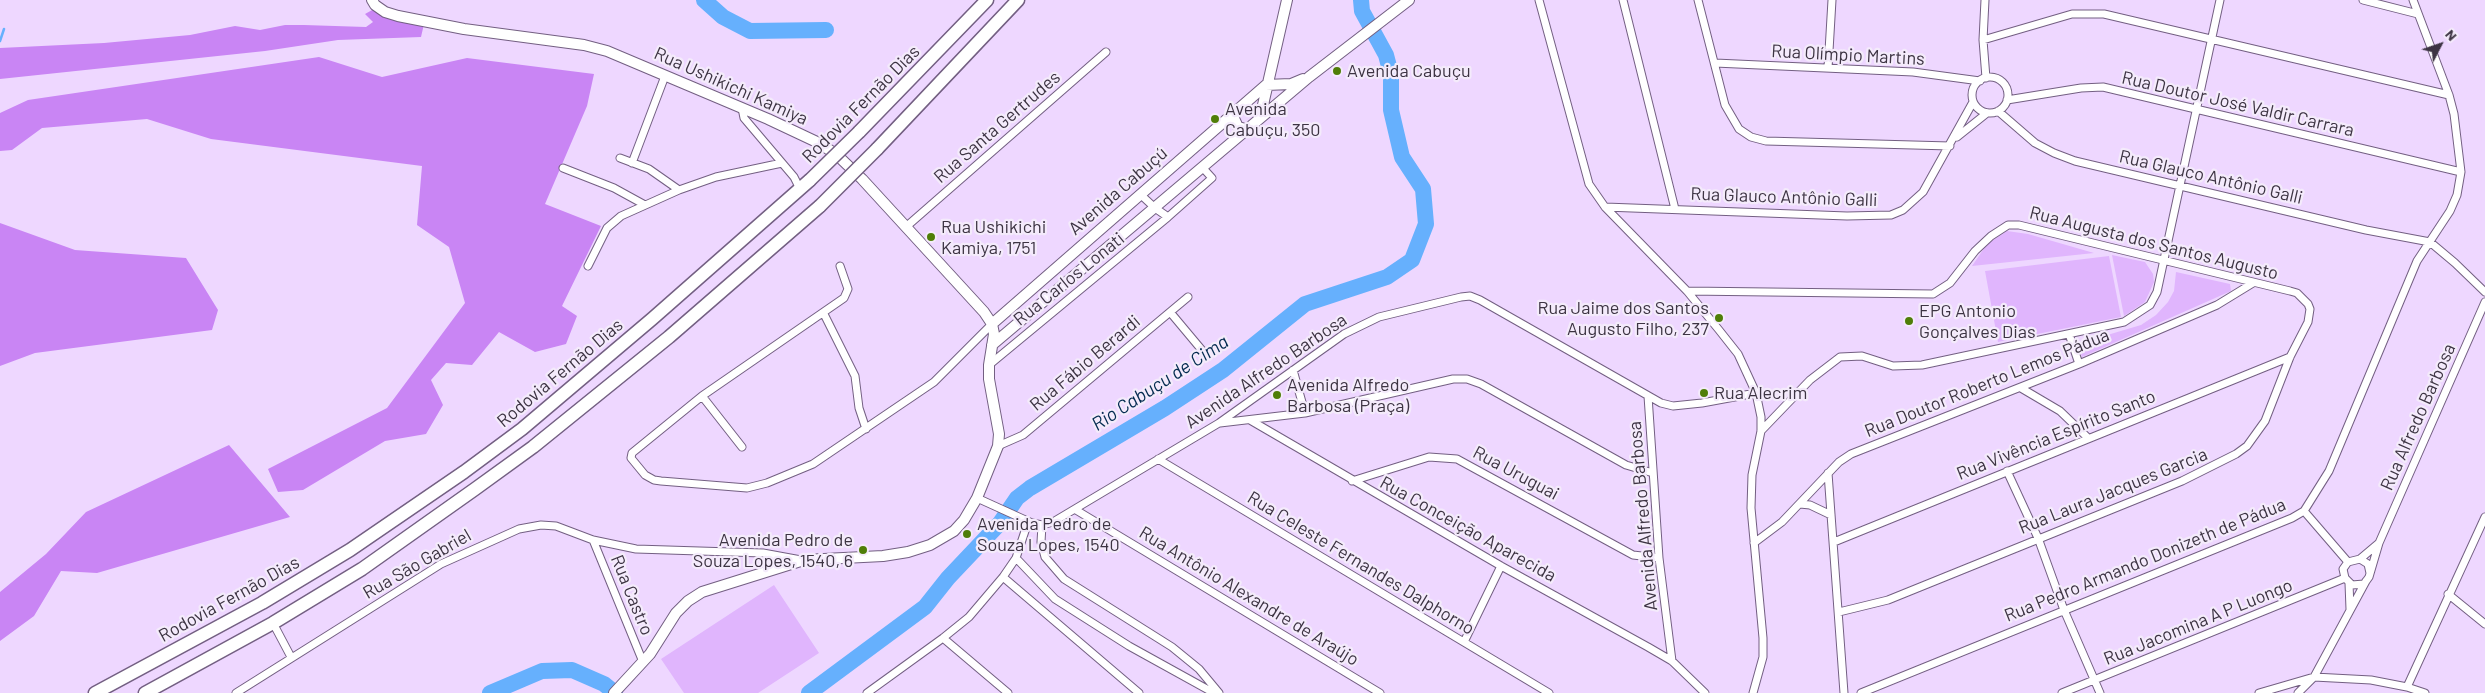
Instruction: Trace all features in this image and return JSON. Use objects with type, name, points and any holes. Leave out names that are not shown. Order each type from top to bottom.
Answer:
[{"type":"highway","name":"Rodovia Fernão Dias","points":[[95,693],[262,603],[350,550],[464,472],[522,429],[652,319],[810,180],[987,0]]},
{"type":"highway","points":[[145,693],[273,623],[362,568],[533,447],[669,337],[820,206],[877,149],[1018,0]]},
{"type":"main road","name":"Rua Ushikichi Kamiya","points":[[372,0],[375,5],[385,12],[398,16],[592,47],[790,128],[832,151],[862,179],[907,226],[984,312],[992,324]]},
{"type":"main road","points":[[1260,118],[1259,97],[1266,85],[1287,0]]},
{"type":"main road","name":"Avenida Cabuçú","points":[[992,345],[1309,77],[1409,0]]},
{"type":"main road","points":[[1266,85],[1291,84],[1309,77]]},
{"type":"main road","name":"Avenida Cabuçú","points":[[992,324],[1232,114],[1259,97]]},
{"type":"main road","points":[[1232,114],[1238,127],[1246,130]]},
{"type":"main road","points":[[614,693],[643,662],[676,613],[694,596],[804,560],[896,554],[930,545],[954,531],[964,520],[977,498],[998,446],[999,434],[989,365],[994,334],[992,324]]},
{"type":"street","points":[[1539,0],[1589,184],[1605,207],[1687,291],[1738,354],[1756,393],[1761,417],[1761,432],[1752,475],[1751,508],[1763,638],[1761,666],[1753,693]]},
{"type":"street","points":[[1623,0],[1674,209]]},
{"type":"street","points":[[1698,0],[1725,105],[1731,118],[1740,129],[1751,137],[1766,141],[1950,146]]},
{"type":"street","points":[[1828,68],[1832,0]]},
{"type":"street","points":[[1983,79],[1985,0]]},
{"type":"street","points":[[1761,432],[1810,380],[1840,357],[1862,356],[1893,366],[1922,365],[2124,322],[2140,314],[2150,305],[2157,292],[2220,0]]},
{"type":"street","points":[[2363,0],[2418,14]]},
{"type":"street","points":[[2413,0],[2449,95],[2461,172],[2457,195],[2450,212],[2430,242],[2485,292]]},
{"type":"street","points":[[1983,40],[2072,14],[2104,14],[2449,95]]},
{"type":"street","name":"Rua Santa Gertrudes","points":[[907,226],[1106,52]]},
{"type":"street","name":"Rua Olímpio Martins","points":[[1714,63],[1912,72],[1983,79]]},
{"type":"street","points":[[632,163],[665,76]]},
{"type":"street","points":[[1992,78],[2002,83],[2007,94],[2007,100],[1998,111],[1987,113],[1981,111],[1973,102],[1972,90],[1983,79],[1992,78]]},
{"type":"street","name":"Rua Doutor José Valdir Carrara","points":[[2007,100],[2074,89],[2103,87],[2461,172]]},
{"type":"street","name":"Rua Glauco Antônio Galli","points":[[1605,207],[1847,216],[1891,215],[1903,210],[1923,192],[1973,102]]},
{"type":"street","points":[[742,108],[744,118],[794,177],[800,189]]},
{"type":"street","name":"Rua Glauco Antônio Galli","points":[[1998,111],[2035,143],[2054,153],[2075,160],[2366,230],[2430,242]]},
{"type":"street","name":"Rua Glauco Antônio Galli","points":[[1954,138],[1987,113]]},
{"type":"street","points":[[620,158],[655,173],[679,190]]},
{"type":"street","points":[[588,266],[601,238],[612,222],[679,190],[743,170],[782,162]]},
{"type":"street","name":"Rua Carlos Lonati","points":[[989,365],[1168,217],[1212,178],[1202,167]]},
{"type":"street","points":[[563,168],[614,188],[645,205]]},
{"type":"street","points":[[1140,194],[1168,217]]},
{"type":"street","name":"Rua Augusta dos Santos Augusto","points":[[1687,291],[1933,294],[1950,282],[1975,251],[1991,236],[2008,225],[2034,228],[2297,293],[2308,304]]},
{"type":"street","name":"Rua Pedro Armando Donizeth de Pádua","points":[[1861,693],[2292,518],[2304,511],[2329,471],[2406,284],[2430,242]]},
{"type":"street","points":[[840,266],[848,293],[844,298],[824,314],[702,396],[632,453],[632,459],[646,475],[654,480],[747,488],[767,483],[813,464],[934,382],[992,324]]},
{"type":"street","name":"Rua Doutor Roberto Lemos Pádua","points":[[1754,542],[1769,533],[1800,504],[1828,473],[1851,454],[2079,364],[2217,305],[2253,283]]},
{"type":"street","name":"Avenida Alfredo Barbosa","points":[[1042,525],[1053,522],[1076,510],[1219,422],[1344,334],[1379,318],[1470,296],[1648,396],[1659,558],[1672,661]]},
{"type":"street","name":"Rua Fábio Berardi","points":[[998,446],[1023,435],[1188,297]]},
{"type":"street","name":"Rua Alfredo Barbosa","points":[[2370,573],[2379,543],[2485,302]]},
{"type":"street","name":"Rua Laura Jacques Garcia","points":[[1839,612],[1888,600],[2182,481],[2236,454],[2247,446],[2265,421],[2290,357],[2308,322],[2310,309],[2308,304]]},
{"type":"street","points":[[1170,312],[1206,356]]},
{"type":"street","points":[[824,314],[855,376],[859,408],[866,429]]},
{"type":"street","points":[[2070,334],[2079,364]]},
{"type":"street","name":"Rua Vivência Espírito Santo","points":[[1834,542],[2087,437],[2290,357]]},
{"type":"street","points":[[1293,370],[1305,413]]},
{"type":"street","points":[[1219,422],[1305,413],[1453,379],[1467,379],[1481,384],[1626,465],[1653,473]]},
{"type":"street","points":[[2021,388],[2060,411],[2087,437]]},
{"type":"street","points":[[1648,396],[1672,406],[1756,393]]},
{"type":"street","points":[[702,396],[742,447]]},
{"type":"street","name":"Rua Conceição Aparecida","points":[[1250,420],[1352,481],[1672,661]]},
{"type":"street","name":"Rua Uruguai","points":[[1352,481],[1429,457],[1457,458],[1633,555],[1659,558]]},
{"type":"street","name":"Rua Celeste Fernandes Dalphorno","points":[[1158,460],[1549,693]]},
{"type":"street","points":[[2007,471],[2038,538],[2064,610],[2100,693]]},
{"type":"street","points":[[1828,473],[1844,693]]},
{"type":"street","points":[[977,498],[1019,519],[1042,525],[1041,542],[1045,557],[1064,579],[1172,647],[1199,669],[1219,693]]},
{"type":"street","points":[[1800,504],[1815,507],[1831,515]]},
{"type":"street","name":"Rua Antônio Alexandre de Araújo","points":[[1076,510],[1380,693]]},
{"type":"street","points":[[2304,511],[2348,562]]},
{"type":"street","points":[[2407,687],[2448,594],[2485,517]]},
{"type":"street","points":[[872,692],[969,617],[1003,577],[1016,558],[1028,522]]},
{"type":"street","name":"Rua São Gabriel","points":[[236,693],[441,564],[519,529],[541,525],[556,526],[593,540],[636,549],[763,553],[804,560]]},
{"type":"street","name":"Rua Castro","points":[[593,540],[643,662]]},
{"type":"street","name":"Rua Alfredo Barbosa","points":[[2360,559],[2379,543]]},
{"type":"street","points":[[1016,558],[1055,599],[1129,646],[1214,693]]},
{"type":"street","points":[[2298,693],[2314,677],[2367,581],[2370,573],[2368,564],[2360,559],[2348,562],[2343,569],[2347,580],[2350,610]]},
{"type":"street","points":[[1464,642],[1501,566]]},
{"type":"street","points":[[1003,577],[1139,693]]},
{"type":"street","points":[[2347,580],[2360,585],[2367,581]]},
{"type":"street","name":"Rua Jacomina A P Luongo","points":[[2062,693],[2347,580]]},
{"type":"street","points":[[2448,594],[2485,624]]},
{"type":"street","points":[[273,623],[291,657]]},
{"type":"street","points":[[943,638],[1008,693]]},
{"type":"street","points":[[1672,661],[1705,693]]},
{"type":"street","points":[[2259,693],[2314,677],[2371,680],[2407,687],[2425,693]]},
{"type":"shaded area","points":[[374,9],[424,24],[421,37],[338,40],[265,51],[0,79],[0,48],[104,43],[190,35],[235,26],[260,30],[285,25],[366,27],[373,22],[365,14]]},
{"type":"shaded area","points":[[319,57],[382,77],[467,58],[594,74],[587,106],[545,204],[601,226],[562,306],[577,316],[566,344],[535,352],[499,332],[472,365],[446,363],[431,380],[443,405],[426,434],[385,441],[303,490],[278,492],[268,469],[387,408],[465,303],[449,247],[417,225],[422,166],[211,139],[147,119],[42,128],[12,150],[0,151],[0,113],[28,100]]},
{"type":"shaded area","points":[[0,223],[75,250],[186,258],[218,310],[212,330],[35,353],[0,366]]},
{"type":"shaded area","points":[[2007,231],[2028,234],[2094,253],[1972,266],[1987,244]]},
{"type":"shaded area","points":[[2112,255],[2145,262],[2153,274],[2154,282],[2145,302],[2124,316]]},
{"type":"shaded area","points":[[2109,256],[2121,317],[1998,342],[1985,271]]},
{"type":"shaded area","points":[[2176,272],[2230,284],[2231,291],[2082,357],[2077,344],[2141,325],[2156,315],[2168,302],[2174,291]]},
{"type":"shaded area","points":[[229,445],[290,517],[97,573],[61,571],[34,616],[0,641],[0,592],[46,554],[86,512]]},
{"type":"shaded area","points":[[774,585],[819,653],[758,693],[684,693],[661,659]]},
{"type":"waterway","points":[[704,0],[723,17],[750,31],[826,30]]},
{"type":"waterway","name":"Rio Cabuçu de Cima","points":[[809,693],[925,607],[948,578],[1000,523],[1017,498],[1030,488],[1165,408],[1223,370],[1305,304],[1387,277],[1412,260],[1426,224],[1423,189],[1402,157],[1391,110],[1391,74],[1386,55],[1362,11],[1361,0]]},
{"type":"waterway","points":[[0,41],[4,29]]},
{"type":"waterway","name":"Rio Cabuçu de Cima","points":[[490,693],[542,671],[572,670],[604,684],[615,693]]},
{"type":"place","name":"Avenida Cabuçu","points":[[1337,71]]},
{"type":"place","name":"Avenida Cabuçu, 350","points":[[1215,119]]},
{"type":"place","name":"Rua Ushikichi Kamiya, 1751","points":[[931,237]]},
{"type":"place","name":"Rua Jaime dos Santos Augusto Filho, 237","points":[[1719,318]]},
{"type":"place","name":"EPG Antonio Gonçalves Dias","points":[[1909,321]]},
{"type":"place","name":"Rua Alecrim","points":[[1704,393]]},
{"type":"place","name":"Avenida Alfredo Barbosa (Praça)","points":[[1277,395]]},
{"type":"place","name":"Avenida Pedro de Souza Lopes, 1540","points":[[967,534]]},
{"type":"place","name":"Avenida Pedro de Souza Lopes, 1540, 6","points":[[863,550]]}]
